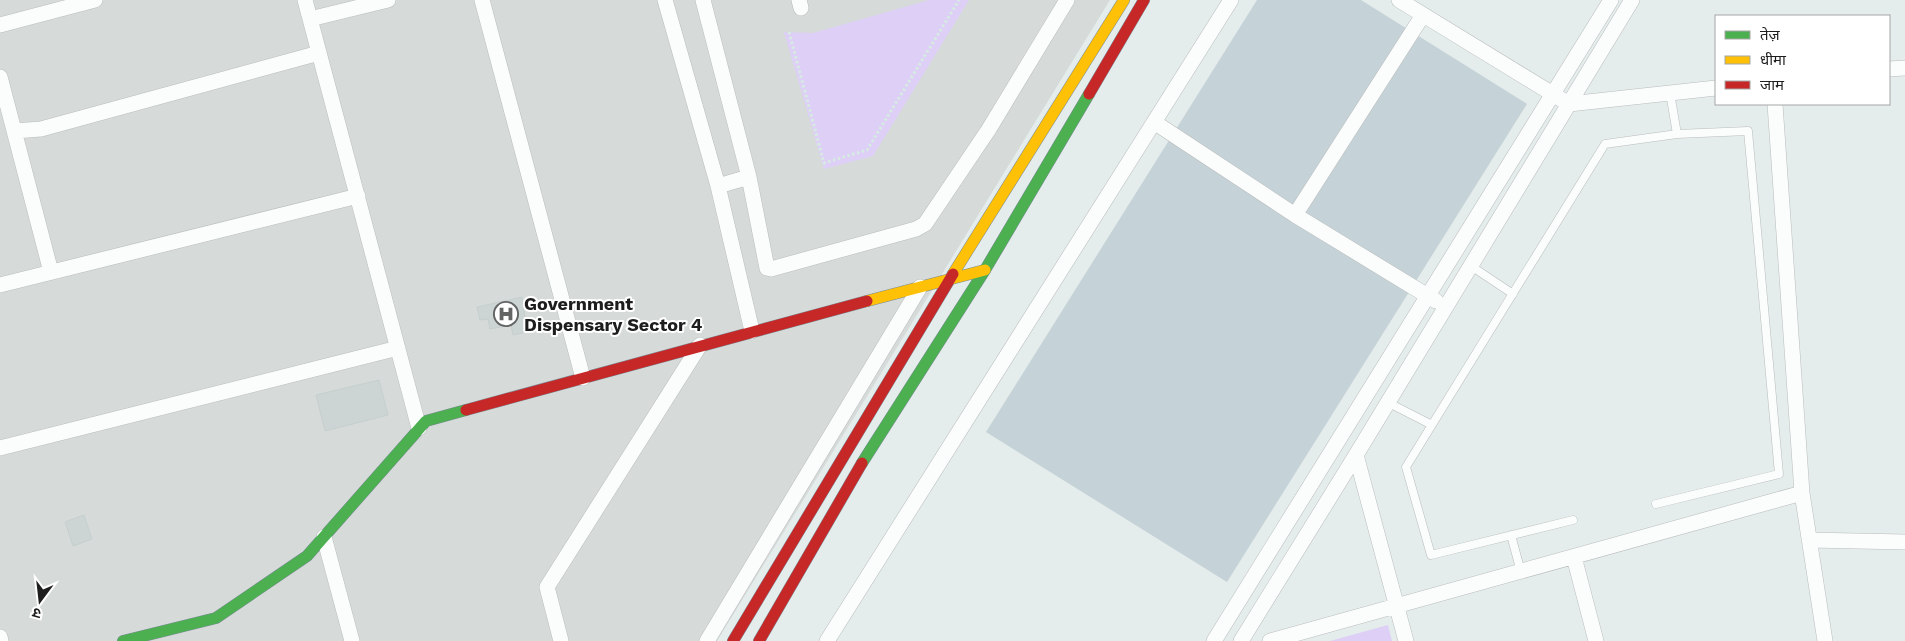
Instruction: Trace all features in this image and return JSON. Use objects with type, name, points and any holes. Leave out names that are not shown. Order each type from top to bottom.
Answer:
[{"type":"street","points":[[0,24],[95,0]]},
{"type":"street","points":[[305,0],[419,428]]},
{"type":"street","points":[[310,19],[388,0]]},
{"type":"street","points":[[482,0],[583,378]]},
{"type":"street","points":[[665,0],[718,186],[752,331]]},
{"type":"street","points":[[702,0],[749,176],[767,268],[771,269],[916,230],[925,224],[978,145],[1067,0]]},
{"type":"street","points":[[733,641],[950,279],[1124,0]]},
{"type":"street","points":[[759,641],[848,486],[985,270],[1144,0]]},
{"type":"street","points":[[827,641],[1231,0]]},
{"type":"street","points":[[1399,0],[1569,104],[1715,88]]},
{"type":"street","points":[[1214,641],[1611,0]]},
{"type":"street","points":[[1241,641],[1389,403],[1632,0]]},
{"type":"street","points":[[1296,215],[1423,15]]},
{"type":"street","points":[[14,131],[41,129],[319,53]]},
{"type":"street","points":[[1890,69],[1905,68]]},
{"type":"street","points":[[0,77],[51,272]]},
{"type":"street","points":[[1775,105],[1802,493],[1821,640]]},
{"type":"street","points":[[1154,122],[1296,215],[1446,307]]},
{"type":"street","points":[[718,186],[749,176]]},
{"type":"street","points":[[0,284],[358,196]]},
{"type":"street","points":[[123,641],[174,635],[216,618],[307,556],[426,421],[700,345],[985,270]]},
{"type":"street","points":[[707,641],[920,287]]},
{"type":"street","points":[[561,641],[547,587],[700,345]]},
{"type":"street","points":[[0,448],[398,348]]},
{"type":"street","points":[[1356,455],[1406,641]]},
{"type":"street","points":[[1270,641],[1802,493]]},
{"type":"street","points":[[324,537],[352,641]]},
{"type":"street","points":[[1809,540],[1905,542]]},
{"type":"street","points":[[1574,557],[1596,641]]},
{"type":"street","points":[[0,637],[1,641]]},
{"type":"lane","points":[[1670,93],[1677,134]]},
{"type":"lane","points":[[1573,520],[1431,554],[1406,468],[1606,144],[1677,134],[1748,131],[1779,474],[1656,504]]},
{"type":"lane","points":[[1471,266],[1513,294]]},
{"type":"lane","points":[[1389,403],[1432,425]]},
{"type":"lane","points":[[1511,535],[1520,572]]},
{"type":"path","points":[[789,32],[824,163],[867,150],[959,0]]},
{"type":"shaded area","points":[[0,0],[1110,0],[717,641],[0,641]]},
{"type":"shaded area","points":[[929,0],[969,0],[873,156],[824,169],[784,32],[813,33]]},
{"type":"shaded area","points":[[1257,0],[1361,0],[1527,104],[1227,582],[986,432]]},
{"type":"shaded area","points":[[1388,625],[1392,641],[1330,641]]},
{"type":"building","points":[[522,297],[527,332],[513,335],[511,325],[490,329],[488,319],[480,320],[477,307]]},
{"type":"building","points":[[379,380],[388,415],[325,431],[316,395]]},
{"type":"building","points":[[84,515],[92,539],[73,546],[65,522]]},
{"type":"traffic: fast","points":[[862,463],[985,270],[1089,94]]},
{"type":"traffic: fast","points":[[123,641],[216,618],[307,556],[426,421],[466,410]]},
{"type":"traffic: slow","points":[[953,274],[1124,0]]},
{"type":"traffic: slow","points":[[867,301],[985,270]]},
{"type":"traffic: jam","points":[[1089,94],[1144,0]]},
{"type":"traffic: jam","points":[[733,641],[953,274]]},
{"type":"traffic: jam","points":[[466,410],[867,301]]},
{"type":"traffic: jam","points":[[759,641],[862,463]]},
{"type":"place","name":"Government Dispensary Sector 4","points":[[506,314]]}]
